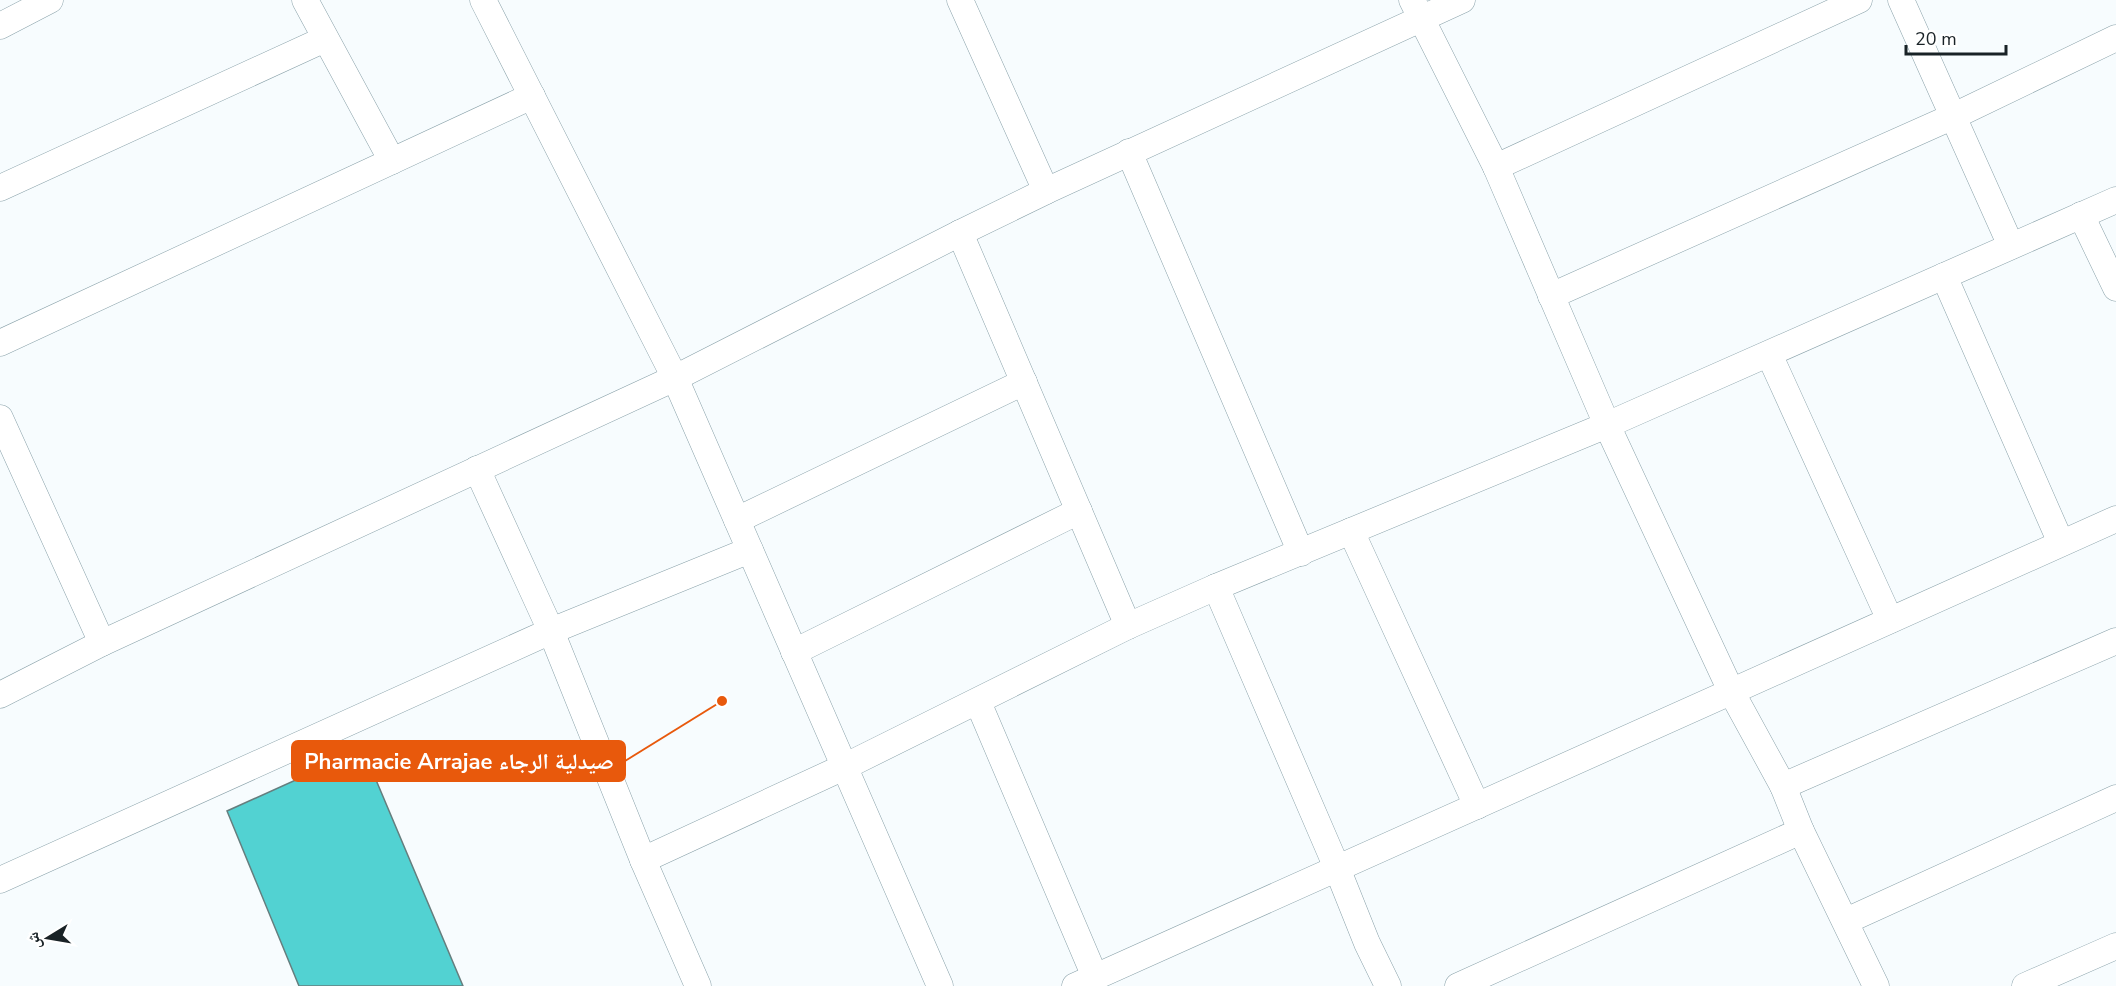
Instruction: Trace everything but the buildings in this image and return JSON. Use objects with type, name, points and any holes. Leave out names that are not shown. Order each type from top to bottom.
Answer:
[{"type":"street","points":[[0,26],[50,0]]},
{"type":"street","points":[[305,0],[392,161]]},
{"type":"street","points":[[483,0],[675,378],[940,986]]},
{"type":"street","points":[[960,0],[1046,191]]},
{"type":"street","points":[[0,695],[102,643],[675,378],[960,233],[1130,152],[1417,9],[1462,0]]},
{"type":"street","points":[[1496,167],[1859,0]]},
{"type":"street","points":[[1901,0],[2011,246]]},
{"type":"street","points":[[1417,9],[1496,167],[1607,425],[1731,691],[1783,786],[1801,831],[1876,986]]},
{"type":"street","points":[[1551,296],[1953,116],[2116,38]]},
{"type":"street","points":[[0,188],[325,39]]},
{"type":"street","points":[[0,344],[532,96]]},
{"type":"street","points":[[1130,152],[1300,553]]},
{"type":"street","points":[[643,860],[844,767],[1128,626],[1216,587],[1607,425],[2116,200]]},
{"type":"street","points":[[2082,215],[2116,288]]},
{"type":"street","points":[[960,233],[1128,626]]},
{"type":"street","points":[[1944,276],[2061,543]]},
{"type":"street","points":[[1769,354],[1890,620]]},
{"type":"street","points":[[736,520],[1024,382]]},
{"type":"street","points":[[0,418],[6,446],[102,643]]},
{"type":"street","points":[[477,469],[551,632],[643,860],[698,986]]},
{"type":"street","points":[[794,652],[1079,511]]},
{"type":"street","points":[[978,702],[1085,981],[2116,519]]},
{"type":"street","points":[[1351,531],[1477,806]]},
{"type":"street","points":[[0,880],[551,632],[750,550]]},
{"type":"street","points":[[1216,587],[1367,943],[1388,986]]},
{"type":"street","points":[[1783,786],[2116,641]]},
{"type":"street","points":[[1846,921],[2116,798]]},
{"type":"street","points":[[1458,986],[1801,831]]},
{"type":"street","points":[[2025,986],[2116,946]]},
{"type":"place","name":"Pharmacie Arrajae صيدلية الرجاء","points":[[722,701]]}]
